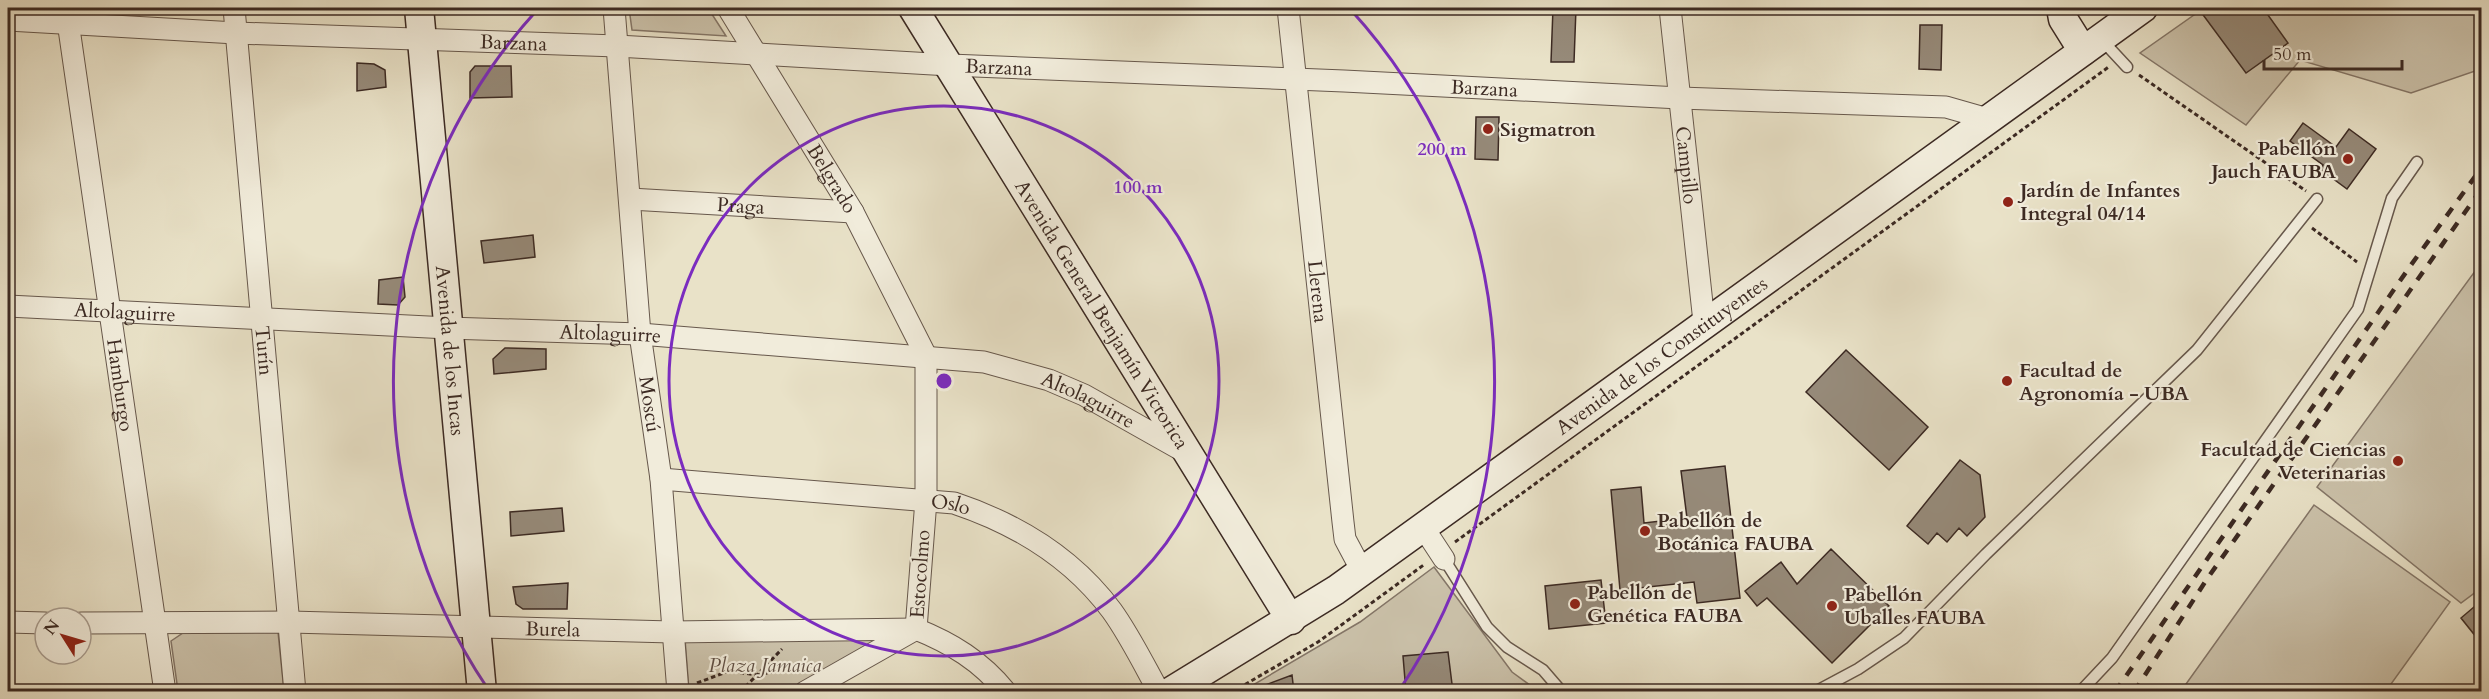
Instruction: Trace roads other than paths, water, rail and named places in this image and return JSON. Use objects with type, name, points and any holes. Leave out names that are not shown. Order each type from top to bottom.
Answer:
[{"type":"main road","name":"Avenida de los Incas","points":[[419,8],[482,692]]},
{"type":"main road","name":"Avenida General Benjamín Victorica","points":[[913,8],[1192,456],[1291,620]]},
{"type":"main road","points":[[2061,8],[2063,19],[2092,45]]},
{"type":"main road","name":"Avenida de los Constituyentes","points":[[1170,692],[1291,620],[1362,571],[1704,322],[2143,8]]},
{"type":"street","name":"Turín","points":[[234,8],[295,692]]},
{"type":"street","name":"Moscú","points":[[614,8],[640,334],[662,479],[678,691]]},
{"type":"street","name":"Belgrado","points":[[728,8],[853,212],[926,356]]},
{"type":"street","name":"Llerena","points":[[1288,8],[1345,539],[1362,571]]},
{"type":"street","name":"Campillo","points":[[1670,8],[1704,322]]},
{"type":"street","name":"Barzana","points":[[8,20],[68,15],[236,33],[616,46],[950,65],[1680,98],[1946,106],[1988,119]]},
{"type":"street","name":"Hamburgo","points":[[68,15],[165,692]]},
{"type":"street","name":"Praga","points":[[630,199],[853,212]]},
{"type":"street","name":"Altolaguirre","points":[[8,306],[110,313],[448,328],[640,334],[984,362],[1049,380],[1084,395],[1192,456]]},
{"type":"street","name":"Estocolmo","points":[[805,692],[916,629],[926,500],[926,356]]},
{"type":"street","name":"Oslo","points":[[662,479],[926,500],[954,503],[984,513],[1012,526],[1065,560],[1089,583],[1113,612],[1159,692]]},
{"type":"street","points":[[1423,527],[1442,556]]},
{"type":"street","points":[[8,622],[33,623]]},
{"type":"street","name":"Burela","points":[[93,623],[290,622],[672,632],[916,629],[943,640],[969,656],[989,672],[1006,692]]},
{"type":"lane","points":[[2092,45],[2123,63]]},
{"type":"lane","points":[[2080,692],[2112,658],[2358,309],[2365,279],[2392,198],[2417,162]]},
{"type":"lane","points":[[1815,692],[1858,669],[1904,638],[1986,554],[2197,350],[2317,199]]},
{"type":"lane","points":[[1442,556],[1487,627],[1507,647],[1543,670],[1562,692]]},
{"type":"railway","points":[[2115,692],[2411,265],[2482,167]]},
{"type":"railway","points":[[2134,692],[2207,579],[2482,188]]},
{"type":"place","name":"Sigmatron","points":[[1488,129]]},
{"type":"place","name":"Pabellón Jauch FAUBA","points":[[2348,159]]},
{"type":"place","name":"Jardín de Infantes Integral 04/14","points":[[2008,202]]},
{"type":"place","name":"Facultad de Agronomía - UBA","points":[[2007,381]]},
{"type":"place","name":"Facultad de Ciencias Veterinarias","points":[[2398,461]]},
{"type":"place","name":"Pabellón de Botánica FAUBA","points":[[1645,531]]},
{"type":"place","name":"Pabellón de Genética FAUBA","points":[[1575,604]]},
{"type":"place","name":"Pabellón Uballes FAUBA","points":[[1832,606]]},
{"type":"park label","name":"Plaza Jamaica","points":[[765,665]]}]
